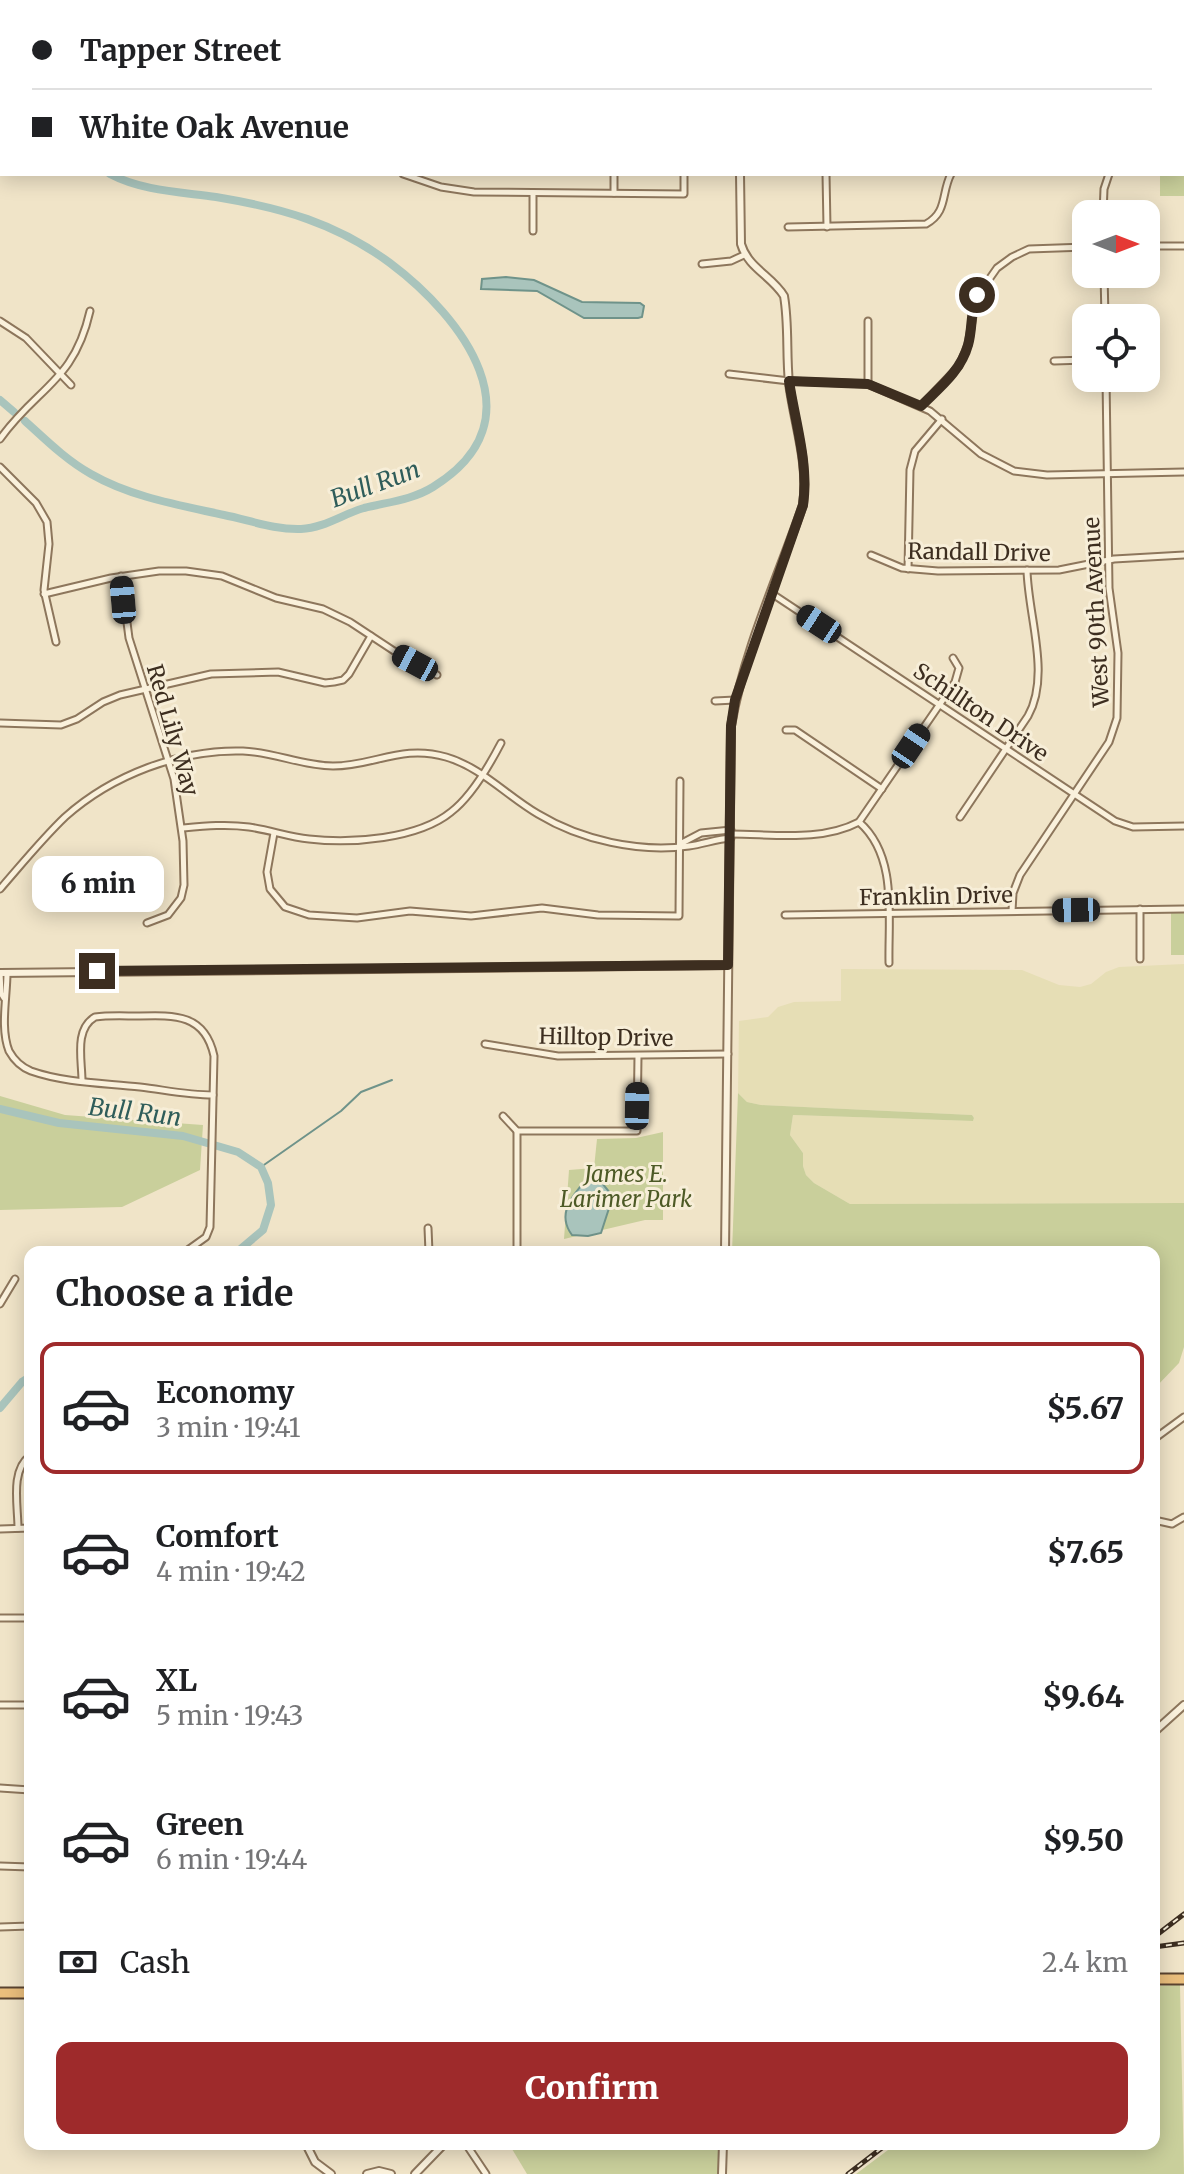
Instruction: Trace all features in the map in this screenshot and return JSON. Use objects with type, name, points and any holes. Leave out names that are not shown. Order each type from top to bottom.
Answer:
[{"type":"highway","points":[[1160,1979],[1184,1979]]},
{"type":"highway","points":[[0,1993],[24,1993]]},
{"type":"street","points":[[410,176],[455,190],[684,194],[684,176]]},
{"type":"street","points":[[614,176],[614,193]]},
{"type":"street","points":[[725,1246],[731,726],[735,700],[803,505],[806,485],[789,381],[784,296],[744,255],[741,244],[740,176]]},
{"type":"street","points":[[826,176],[827,227]]},
{"type":"street","points":[[788,227],[926,224],[936,218],[943,208],[945,188],[950,176]]},
{"type":"street","points":[[1104,200],[1108,176]]},
{"type":"street","points":[[533,193],[533,231]]},
{"type":"street","points":[[1160,246],[1184,246]]},
{"type":"street","points":[[921,406],[960,363],[969,341],[976,298],[997,268],[1015,255],[1033,248],[1072,247]]},
{"type":"street","points":[[702,264],[731,261],[744,255]]},
{"type":"street","points":[[0,439],[62,375],[78,349],[90,311]]},
{"type":"street","points":[[0,321],[26,338],[71,385]]},
{"type":"street","points":[[868,321],[868,384]]},
{"type":"street","points":[[1054,361],[1072,360]]},
{"type":"street","points":[[729,374],[789,381],[868,384],[921,406],[942,419],[981,454],[1007,469],[1040,474],[1184,472]]},
{"type":"street","name":"West 90th Avenue","points":[[1012,911],[1014,888],[1022,871],[1109,742],[1117,718],[1118,648],[1110,596],[1106,392]]},
{"type":"street","points":[[908,569],[910,470],[915,451],[942,419]]},
{"type":"street","points":[[0,467],[34,500],[45,518],[49,544],[44,594],[56,642]]},
{"type":"street","name":"Randall Drive","points":[[871,555],[908,569],[1027,570],[1063,569],[1109,559],[1184,555]]},
{"type":"street","points":[[44,594],[121,576],[176,570],[222,576],[276,598],[323,609],[437,675]]},
{"type":"street","points":[[960,817],[1031,713],[1037,689],[1037,648],[1029,607],[1027,570]]},
{"type":"street","name":"Red Lily Way","points":[[121,576],[129,638],[169,762],[182,828],[184,864],[181,898],[168,915],[147,923]]},
{"type":"street","name":"Schillton Drive","points":[[771,593],[1123,824],[1184,826]]},
{"type":"street","points":[[0,723],[64,724],[109,699],[202,676],[278,672],[325,683],[343,680],[371,636]]},
{"type":"street","points":[[0,889],[51,832],[86,801],[131,775],[169,762],[220,752],[242,751],[316,765],[338,766],[397,753],[418,752],[457,761],[539,815],[574,832],[618,843],[689,846],[731,834],[840,832],[859,822],[955,682],[959,668],[953,658]]},
{"type":"street","points":[[715,701],[735,700]]},
{"type":"street","points":[[786,730],[795,730],[882,789]]},
{"type":"street","points":[[182,828],[231,825],[312,840],[338,841],[379,838],[408,831],[452,812],[482,775],[501,743]]},
{"type":"street","points":[[274,833],[267,883],[273,895],[291,910],[339,918],[410,911],[488,915],[542,908],[598,915],[679,916],[680,781]]},
{"type":"street","points":[[859,822],[876,841],[886,865],[889,963]]},
{"type":"street","points":[[1140,909],[1140,959]]},
{"type":"street","name":"Franklin Drive","points":[[785,915],[1184,909]]},
{"type":"street","points":[[213,1095],[82,1081],[31,1071],[16,1062],[6,1045],[4,999],[1,993],[3,973],[728,965]]},
{"type":"street","points":[[82,1081],[82,1031],[89,1020],[98,1016],[172,1015],[194,1023],[209,1040],[214,1056],[210,1230],[194,1246]]},
{"type":"street","name":"Hilltop Drive","points":[[485,1044],[558,1056],[728,1054]]},
{"type":"street","points":[[517,1131],[637,1131],[638,1056]]},
{"type":"street","points":[[503,1116],[517,1131],[517,1246]]},
{"type":"street","points":[[428,1228],[429,1246]]},
{"type":"street","points":[[0,1304],[15,1279]]},
{"type":"street","points":[[1160,1435],[1184,1417]]},
{"type":"street","points":[[18,1528],[18,1471],[24,1461]]},
{"type":"street","points":[[1160,1521],[1172,1524],[1184,1517]]},
{"type":"street","points":[[0,1529],[24,1528]]},
{"type":"street","points":[[0,1618],[24,1618]]},
{"type":"street","points":[[0,1705],[24,1705]]},
{"type":"street","points":[[1160,1727],[1184,1705]]},
{"type":"street","points":[[0,1788],[24,1790]]},
{"type":"street","points":[[0,1866],[24,1867]]},
{"type":"street","points":[[0,1927],[24,1926]]},
{"type":"street","points":[[309,2150],[315,2162],[331,2174]]},
{"type":"street","points":[[415,2174],[438,2150]]},
{"type":"street","points":[[470,2150],[486,2174]]},
{"type":"street","points":[[722,2174],[723,2150]]},
{"type":"street","points":[[367,2174],[391,2174]]},
{"type":"shaded area","points":[[1184,964],[1184,1203],[850,1204],[806,1175],[803,1153],[790,1135],[793,1115],[973,1121],[972,1115],[761,1105],[747,1102],[738,1093],[739,1021],[768,1017],[778,1007],[794,1002],[841,1001],[841,969],[1022,970],[1059,985],[1080,987],[1119,967]]},
{"type":"green space","points":[[1160,176],[1184,176],[1184,196],[1160,196]]},
{"type":"green space","points":[[1171,912],[1184,912],[1184,955],[1171,955]]},
{"type":"green space","points":[[738,1093],[747,1102],[761,1105],[972,1115],[973,1121],[793,1115],[790,1135],[803,1153],[806,1175],[850,1204],[1184,1203],[1184,1347],[1179,1363],[1160,1383],[1160,1246],[732,1246]]},
{"type":"green space","points":[[0,1096],[65,1115],[203,1125],[200,1170],[122,1207],[0,1210]]},
{"type":"green space","name":"James E. Larimer Park","points":[[663,1132],[663,1220],[645,1220],[564,1239],[569,1170],[594,1168],[597,1139],[636,1138]]},
{"type":"green space","points":[[1180,1985],[1184,2174],[856,2174],[888,2150],[1160,2150],[1160,1986]]},
{"type":"green space","points":[[513,2150],[721,2150],[720,2174],[527,2174]]},
{"type":"water","points":[[506,277],[534,280],[582,302],[640,303],[644,306],[642,317],[584,318],[537,291],[481,289],[482,279]]},
{"type":"water","points":[[593,1172],[611,1194],[601,1233],[572,1235],[565,1217],[567,1208]]},
{"type":"waterway","name":"Bull Run","points":[[25,421],[73,462],[122,489],[173,504],[291,529],[318,526],[433,487],[465,460],[482,431],[486,401],[479,370],[464,340],[417,285],[370,249],[329,227],[286,212],[240,201],[148,187],[114,176]]},
{"type":"waterway","name":"Bull Run","points":[[0,400],[14,412]]},
{"type":"waterway","name":"Bull Run","points":[[261,1167],[341,1111],[361,1092],[392,1080]]},
{"type":"waterway","name":"Bull Run","points":[[0,1109],[59,1123],[183,1136],[238,1152],[261,1167],[268,1183],[271,1205],[263,1230],[244,1246]]},
{"type":"waterway","name":"Bull Run","points":[[0,1408],[24,1381]]},
{"type":"railway","points":[[1160,1932],[1184,1914]]},
{"type":"railway","points":[[1160,1946],[1184,1943]]},
{"type":"railway","points":[[848,2174],[879,2150]]},
{"type":"route","points":[[97,971],[728,965],[731,726],[735,700],[803,505],[806,485],[789,381],[868,384],[921,406],[960,363],[968,345],[977,295]]}]
